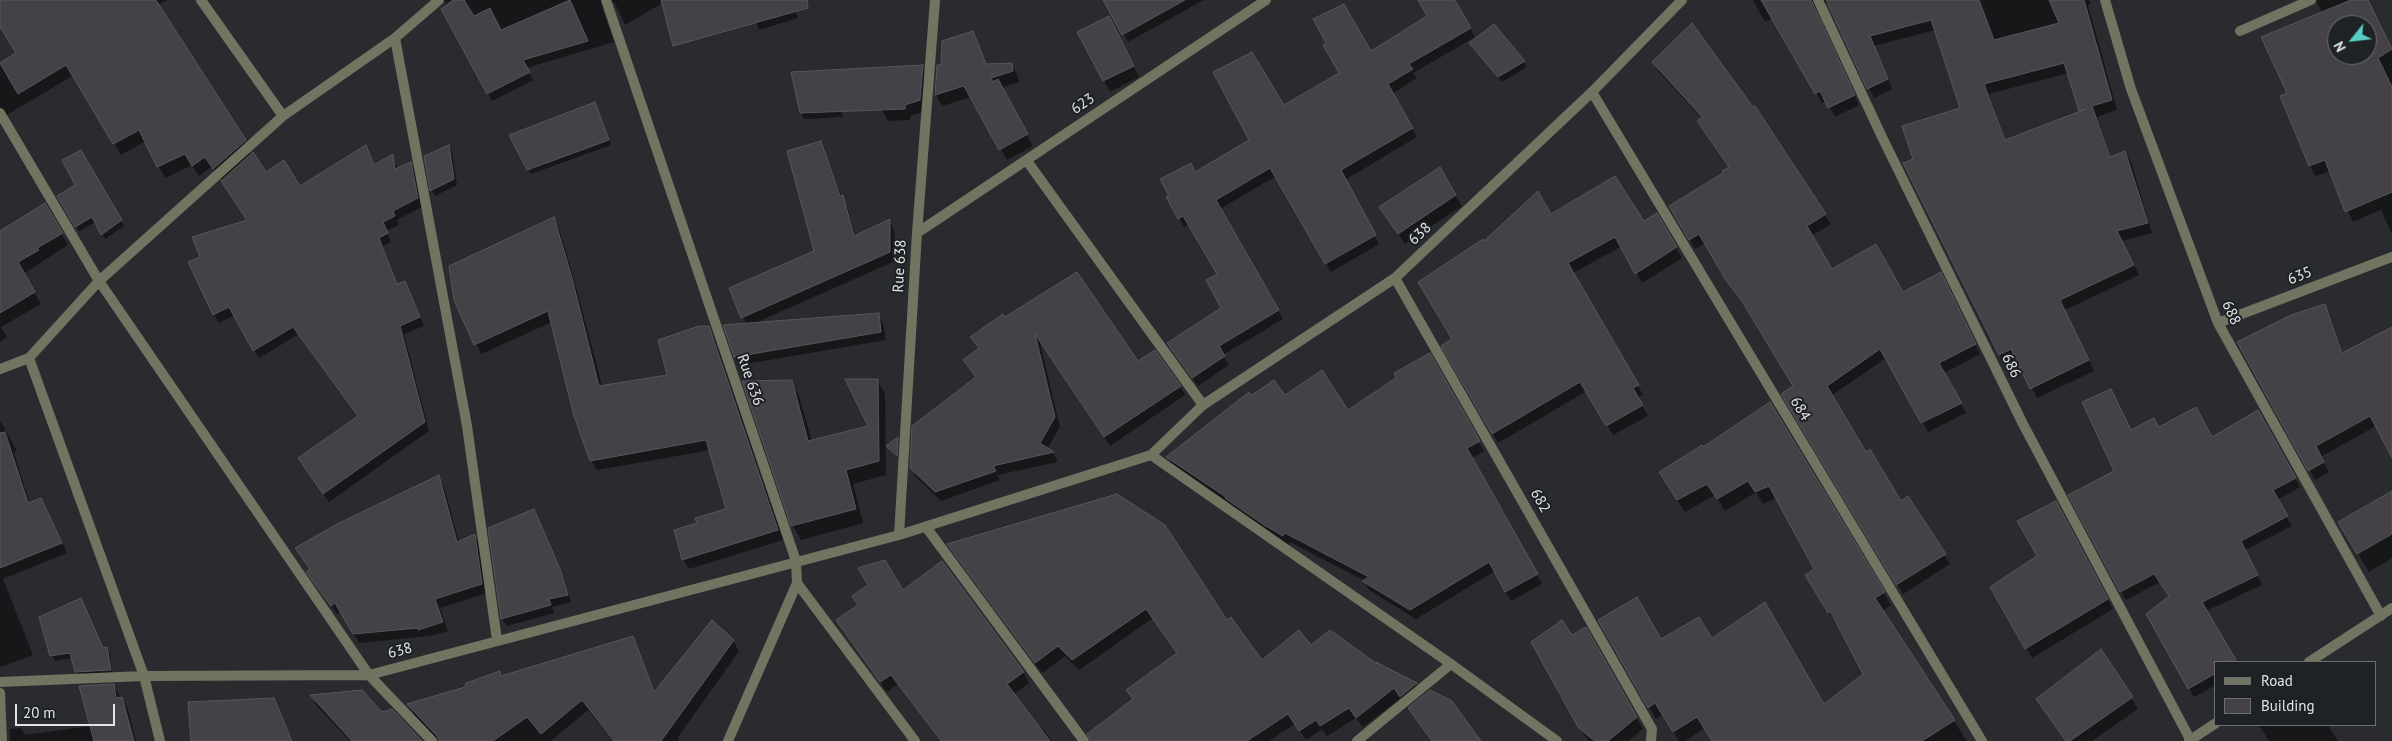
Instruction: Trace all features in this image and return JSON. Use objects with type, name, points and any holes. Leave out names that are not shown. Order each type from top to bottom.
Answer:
[{"type":"street","points":[[201,0],[283,116]]},
{"type":"street","points":[[0,370],[29,358],[99,281],[283,116],[395,38],[439,0]]},
{"type":"street","name":"Rue 636","points":[[606,0],[796,561],[797,583]]},
{"type":"street","name":"Rue 638","points":[[899,535],[917,233],[935,0]]},
{"type":"street","name":"638","points":[[0,682],[144,676],[369,675],[899,535],[1152,454],[1203,405],[1396,278],[1592,92],[1682,0]]},
{"type":"street","name":"686","points":[[1818,0],[1882,137],[2023,424],[2190,741]]},
{"type":"street","name":"688","points":[[2104,0],[2131,89],[2218,323],[2380,616]]},
{"type":"street","points":[[2240,31],[2311,0]]},
{"type":"street","name":"623","points":[[917,233],[1260,1]]},
{"type":"street","points":[[395,38],[467,426],[497,640]]},
{"type":"street","name":"684","points":[[1592,92],[1982,741]]},
{"type":"street","points":[[0,113],[99,281],[369,675],[432,741]]},
{"type":"street","points":[[1027,160],[1203,405]]},
{"type":"street","name":"635","points":[[2218,323],[2392,257]]},
{"type":"street","name":"682","points":[[1396,278],[1652,729],[1651,741]]},
{"type":"street","points":[[29,358],[144,676],[160,741]]},
{"type":"street","points":[[1152,454],[1451,664],[1557,741]]},
{"type":"street","points":[[926,526],[1084,741]]},
{"type":"street","points":[[728,741],[797,583],[915,741]]},
{"type":"street","points":[[2311,661],[2392,608]]},
{"type":"street","points":[[1357,741],[1451,664]]},
{"type":"street","points":[[0,693],[2,741]]},
{"type":"street","points":[[2190,741],[2214,724]]},
{"type":"building","points":[[0,0],[156,0],[246,140],[213,169],[205,157],[192,166],[185,154],[157,167],[139,130],[113,144],[66,65],[18,94],[0,63],[16,53],[0,27]]},
{"type":"building","points":[[453,0],[464,0],[474,16],[490,8],[501,30],[570,0],[588,41],[523,60],[530,72],[487,94],[441,9]]},
{"type":"building","points":[[661,0],[807,0],[808,8],[673,46]]},
{"type":"building","points":[[1103,0],[1185,0],[1122,35]]},
{"type":"building","points":[[1418,0],[1455,0],[1471,28],[1409,64],[1413,69],[1388,84],[1413,128],[1341,170],[1376,235],[1325,264],[1270,168],[1216,200],[1279,310],[1219,346],[1225,356],[1192,378],[1167,343],[1221,308],[1206,280],[1217,274],[1183,216],[1178,219],[1166,197],[1169,196],[1160,179],[1191,163],[1195,172],[1249,140],[1213,72],[1252,52],[1284,105],[1339,73],[1323,45],[1326,43],[1313,19],[1344,4],[1371,51],[1427,16]]},
{"type":"building","points":[[1761,0],[1811,0],[1855,95],[1828,108],[1820,91],[1815,94]]},
{"type":"building","points":[[1826,0],[1979,0],[1994,40],[2059,23],[2049,0],[2084,0],[2112,100],[2092,106],[2110,157],[2125,151],[2148,223],[2117,231],[2134,265],[2060,300],[2089,360],[2030,389],[2011,349],[1999,355],[1903,163],[1913,159],[1902,126],[1960,108],[1931,20],[1870,36],[1888,79],[1867,89]],"holes":[[[2064,63],[2079,111],[2086,109],[2005,140],[1984,84]]]},
{"type":"building","points":[[2351,0],[2368,0],[2375,15],[2327,15],[2327,65],[2377,65],[2377,18],[2392,49],[2378,58],[2392,87],[2392,192],[2345,212],[2325,160],[2309,166],[2280,96],[2287,93],[2261,37]]},
{"type":"building","points":[[1109,16],[1134,66],[1103,81],[1077,32]]},
{"type":"building","points":[[1692,23],[1753,107],[1755,106],[1826,214],[1807,226],[1832,269],[1876,244],[1903,292],[1941,272],[1976,344],[1939,363],[1962,403],[1921,423],[1880,349],[1827,386],[1866,452],[1870,449],[1901,501],[1908,496],[1946,554],[1896,585],[1781,394],[1793,386],[1741,300],[1725,279],[1699,234],[1689,240],[1669,206],[1723,173],[1722,171],[1729,167],[1697,121],[1702,117],[1652,62]]},
{"type":"building","points":[[1494,24],[1525,61],[1498,77],[1469,43]]},
{"type":"building","points":[[973,31],[986,64],[1012,63],[1013,71],[991,78],[993,82],[998,79],[1028,134],[999,150],[964,86],[935,95],[937,65],[941,65],[942,41]]},
{"type":"building","points":[[923,65],[920,100],[905,105],[905,109],[800,113],[791,72]]},
{"type":"building","points":[[595,102],[609,140],[527,170],[509,135]]},
{"type":"building","points":[[821,141],[840,196],[843,195],[854,236],[890,219],[890,252],[741,318],[729,288],[814,251],[787,151]]},
{"type":"building","points":[[366,145],[374,165],[393,154],[395,169],[411,162],[418,198],[393,211],[395,216],[383,222],[388,233],[379,238],[397,284],[405,281],[420,317],[400,326],[425,422],[323,494],[298,458],[358,416],[293,327],[253,351],[229,307],[213,315],[188,262],[200,257],[192,237],[247,220],[221,181],[253,152],[266,172],[284,160],[300,186]]},
{"type":"building","points":[[449,145],[454,179],[430,191],[424,156]]},
{"type":"building","points":[[81,150],[122,220],[101,235],[92,217],[75,227],[57,196],[75,185],[62,160]]},
{"type":"building","points":[[1440,167],[1456,195],[1398,234],[1379,207]]},
{"type":"building","points":[[1615,176],[1644,221],[1657,213],[1677,247],[1635,274],[1615,237],[1568,263],[1639,385],[1633,388],[1643,405],[1606,426],[1580,382],[1492,434],[1441,346],[1452,339],[1418,282],[1483,239],[1484,241],[1538,191],[1551,214]]},
{"type":"building","points":[[45,203],[63,233],[18,262],[35,292],[0,313],[0,231]]},
{"type":"building","points":[[554,217],[572,278],[599,386],[667,375],[658,340],[699,326],[709,326],[778,530],[682,560],[674,530],[697,523],[695,518],[726,509],[706,440],[590,461],[574,416],[548,311],[474,345],[454,300],[449,266]]},
{"type":"building","points":[[1077,272],[1138,361],[1155,350],[1181,386],[1104,437],[1035,334],[1055,417],[1040,443],[1054,452],[993,466],[996,471],[935,492],[910,468],[912,426],[976,377],[963,360],[979,348],[970,337],[1003,314],[1005,317]]},
{"type":"building","points":[[2325,304],[2342,353],[2392,327],[2392,458],[2370,416],[2316,446],[2324,462],[2308,471],[2237,342],[2291,315]]},
{"type":"building","points":[[879,313],[881,332],[734,357],[723,325]]},
{"type":"building","points":[[1430,353],[1480,441],[1467,448],[1538,574],[1505,592],[1489,562],[1410,610],[1362,581],[1369,577],[1285,533],[1283,536],[1264,525],[1166,457],[1249,392],[1252,395],[1274,380],[1285,395],[1322,370],[1348,410],[1396,378],[1394,373]]},
{"type":"building","points":[[845,379],[878,379],[879,461],[846,470],[856,509],[791,526],[742,381],[792,380],[808,441],[868,426]]},
{"type":"building","points":[[2111,389],[2131,430],[2154,418],[2159,427],[2196,407],[2212,437],[2258,410],[2296,478],[2273,490],[2288,516],[2241,541],[2258,575],[2202,602],[2236,660],[2214,661],[2214,674],[2188,689],[2146,614],[2169,596],[2154,574],[2120,592],[2068,495],[2114,471],[2082,402]]},
{"type":"building","points":[[1770,402],[1885,592],[1875,598],[1955,720],[1922,741],[1712,741],[1697,717],[1673,732],[1655,703],[1648,708],[1598,620],[1637,597],[1661,639],[1699,617],[1712,638],[1765,602],[1824,704],[1863,674],[1830,611],[1828,613],[1805,575],[1814,569],[1769,486],[1755,492],[1748,481],[1717,499],[1707,484],[1677,500],[1659,472],[1702,445],[1703,447]]},
{"type":"building","points":[[5,432],[28,503],[41,498],[62,543],[0,568],[0,433]]},
{"type":"building","points":[[898,437],[897,456],[886,446]]},
{"type":"building","points":[[439,475],[457,542],[475,534],[482,584],[435,599],[443,622],[418,630],[418,628],[353,634],[335,603],[331,606],[306,572],[310,569],[295,548],[337,524]]},
{"type":"building","points":[[2392,491],[2392,534],[2357,554],[2338,522]]},
{"type":"building","points":[[1117,494],[1165,525],[1227,620],[1231,617],[1262,660],[1299,630],[1311,645],[1330,630],[1377,664],[1376,662],[1417,683],[1400,697],[1394,688],[1356,718],[1349,708],[1320,726],[1316,720],[1299,731],[1288,714],[1247,741],[1091,741],[1087,734],[1133,699],[1126,690],[1177,653],[1146,609],[1072,660],[1058,646],[1035,663],[947,544]]},
{"type":"building","points":[[2056,501],[2108,599],[2025,649],[1990,587],[2037,556],[2017,521]]},
{"type":"building","points":[[534,509],[560,569],[568,595],[549,599],[551,605],[501,619],[488,528]]},
{"type":"building","points":[[885,560],[903,590],[942,561],[1024,672],[1007,684],[1050,741],[941,741],[891,675],[880,682],[836,620],[858,605],[852,596],[868,585],[858,568]]},
{"type":"building","points":[[81,598],[103,648],[107,647],[111,670],[75,672],[70,653],[50,656],[39,617]]},
{"type":"building","points":[[712,620],[734,640],[661,741],[614,741],[582,700],[541,734],[527,717],[493,741],[439,741],[437,736],[407,704],[465,687],[466,683],[500,671],[501,676],[633,636],[654,692]]},
{"type":"building","points":[[1562,620],[1572,635],[1586,627],[1637,717],[1608,741],[1595,741],[1578,727],[1531,642]]},
{"type":"building","points":[[2101,649],[2133,697],[2070,741],[2066,741],[2036,699]]},
{"type":"building","points":[[114,684],[116,698],[122,697],[134,741],[94,741],[79,686]]},
{"type":"building","points":[[362,690],[382,712],[392,709],[422,741],[352,741],[310,695]]},
{"type":"building","points":[[1430,690],[1452,701],[1481,741],[1432,741],[1408,708]]},
{"type":"building","points":[[274,698],[292,741],[191,741],[188,702]]}]
